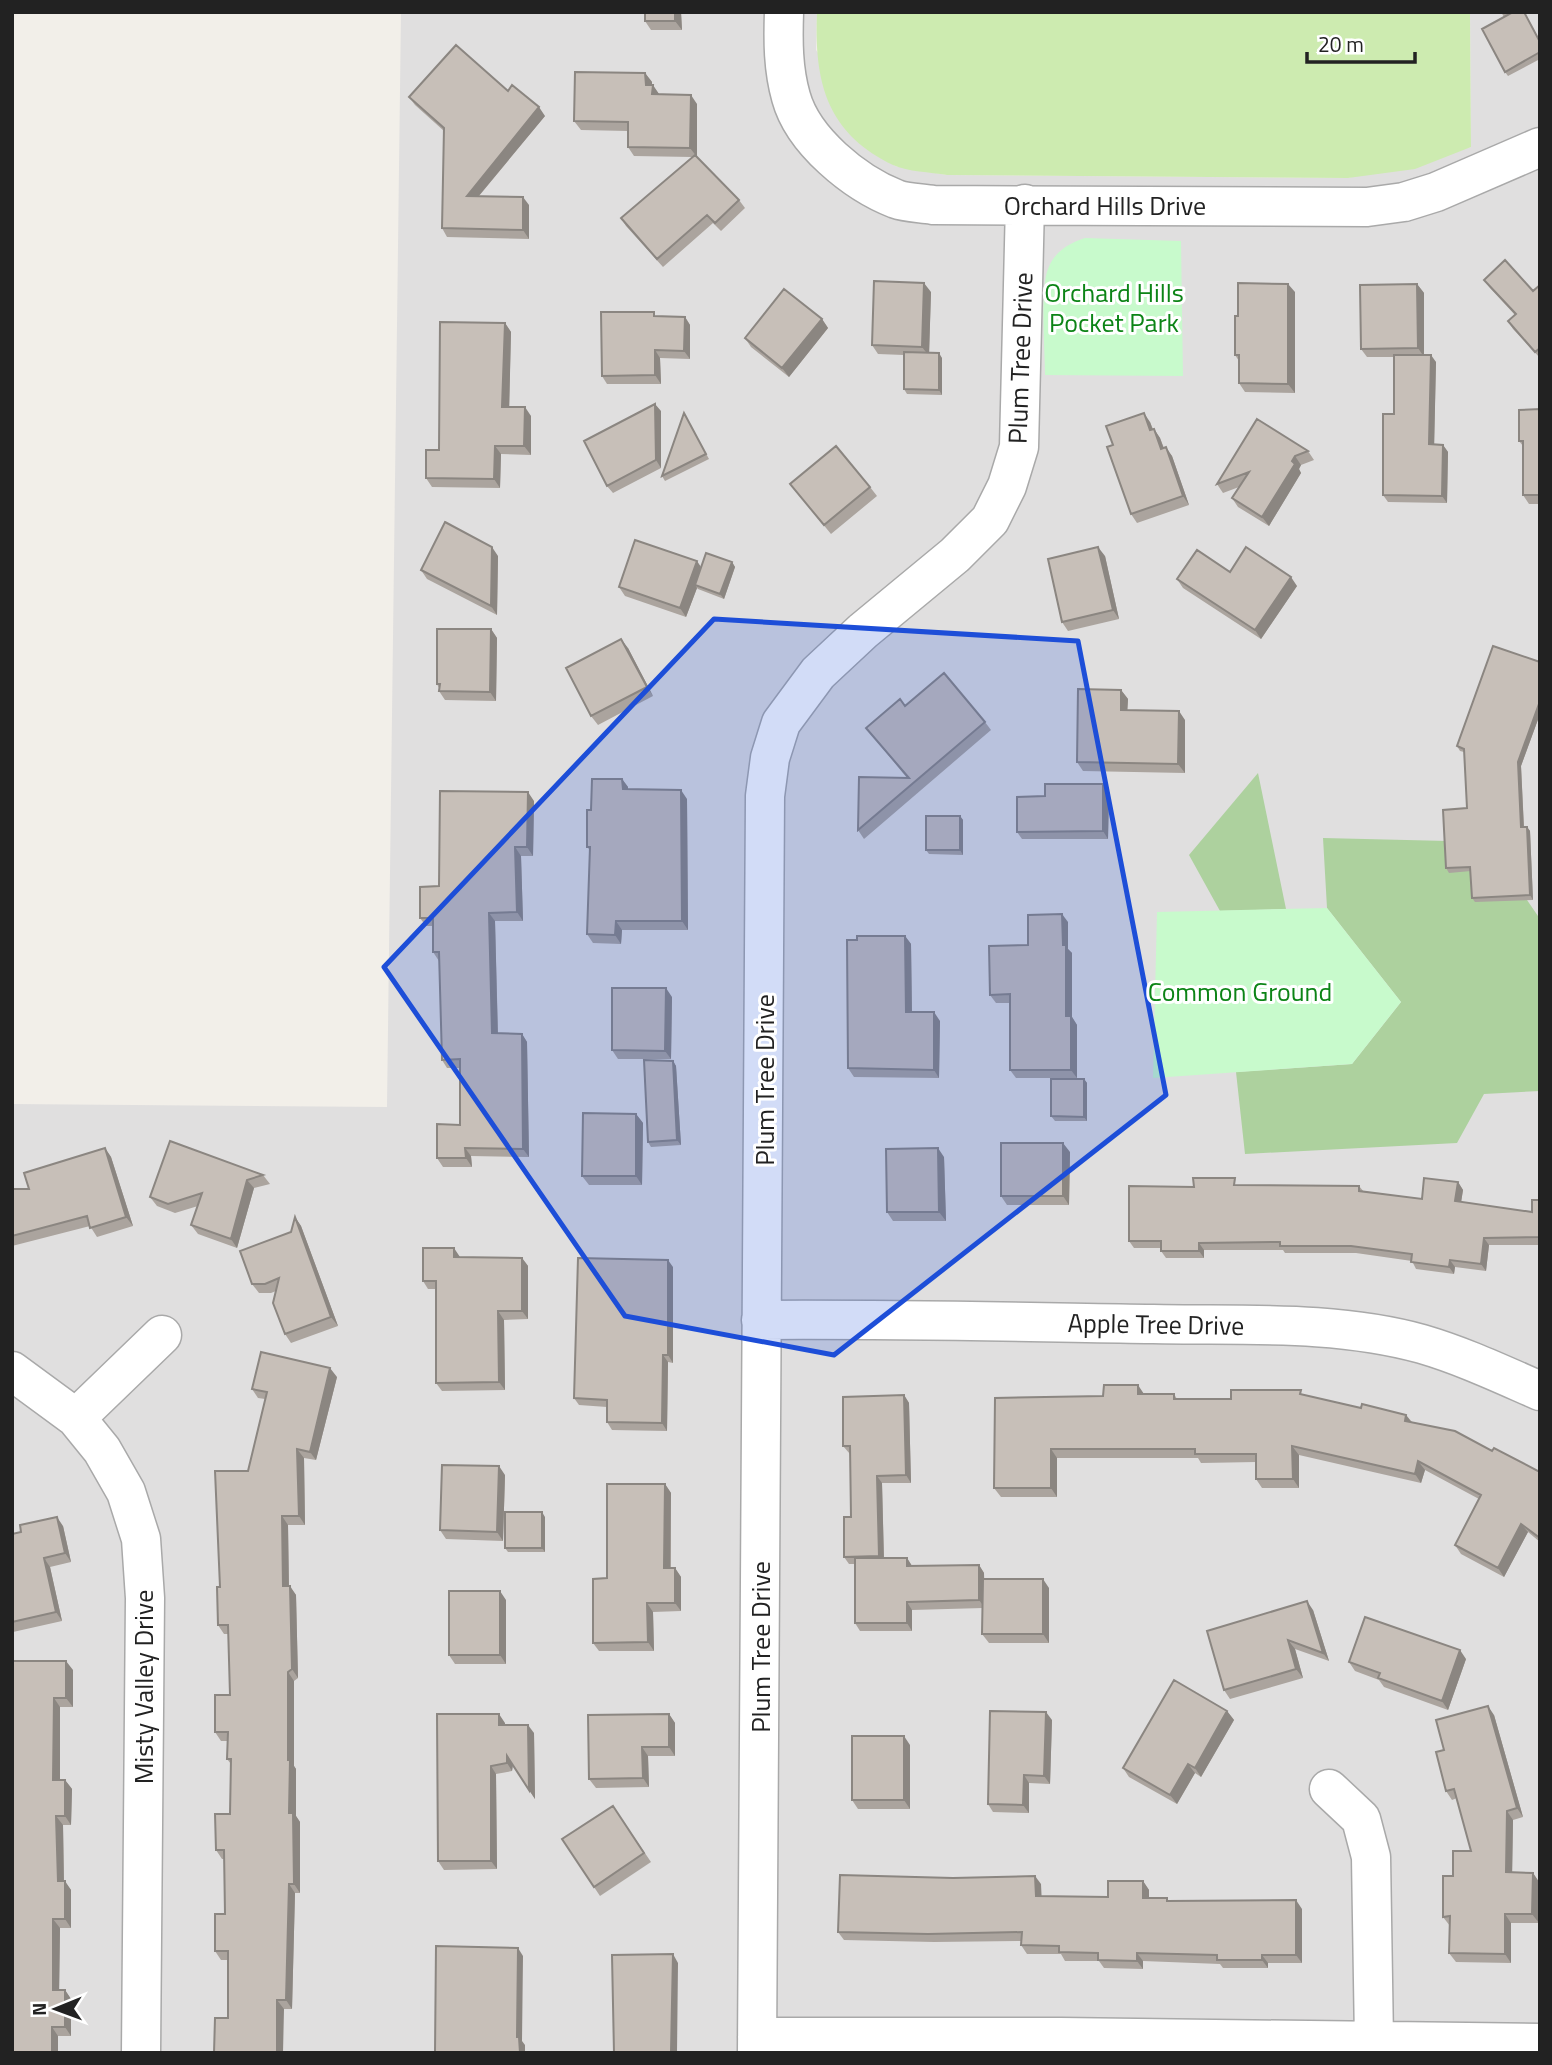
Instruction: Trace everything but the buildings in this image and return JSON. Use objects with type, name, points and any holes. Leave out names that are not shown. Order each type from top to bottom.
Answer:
[{"type":"street","name":"Orchard Hills Drive","points":[[784,12],[783,54],[791,100],[811,136],[839,165],[869,186],[898,200],[933,205],[1367,207],[1404,202],[1436,192],[1540,147]]},
{"type":"street","name":"Plum Tree Drive","points":[[757,2045],[765,796],[770,758],[781,723],[818,673],[863,631],[955,555],[990,520],[1007,486],[1019,447],[1025,204]]},
{"type":"street","name":"Apple Tree Drive","points":[[761,1320],[941,1319],[1284,1326],[1360,1332],[1421,1344],[1482,1365],[1540,1391]]},
{"type":"street","points":[[76,1418],[162,1335]]},
{"type":"street","name":"Misty Valley Drive","points":[[12,1371],[76,1418],[102,1450],[126,1492],[141,1539],[145,1598],[141,2053]]},
{"type":"street","points":[[1329,1789],[1361,1819],[1371,1857],[1374,2041]]},
{"type":"street","points":[[757,2045],[1061,2037],[1540,2043]]},
{"type":"highlighted area","points":[[714,619],[1078,641],[1166,1095],[834,1355],[625,1316],[384,967]]},
{"type":"shaded area","points":[[401,12],[817,12],[816,50],[895,166],[947,175],[1348,178],[1471,147],[1470,12],[1540,12],[1540,2053],[12,2053],[12,1104],[387,1107]]},
{"type":"green space","points":[[817,12],[1470,12],[1471,147],[1415,169],[1348,178],[947,175],[905,169],[870,152],[852,137],[839,121],[822,82],[818,61]]},
{"type":"green space","name":"Orchard Hills Pocket Park","points":[[1085,238],[1181,241],[1183,376],[1045,375],[1044,305],[1048,269],[1063,249]]},
{"type":"green space","points":[[1258,773],[1286,909],[1220,911],[1189,855]]},
{"type":"green space","points":[[1323,838],[1448,841],[1474,871],[1527,900],[1540,919],[1540,1091],[1484,1094],[1457,1143],[1245,1154],[1236,1072],[1352,1064],[1401,1002],[1327,908]]},
{"type":"green space","name":"Common Ground","points":[[1327,908],[1401,1002],[1352,1064],[1153,1078],[1157,912]]}]
